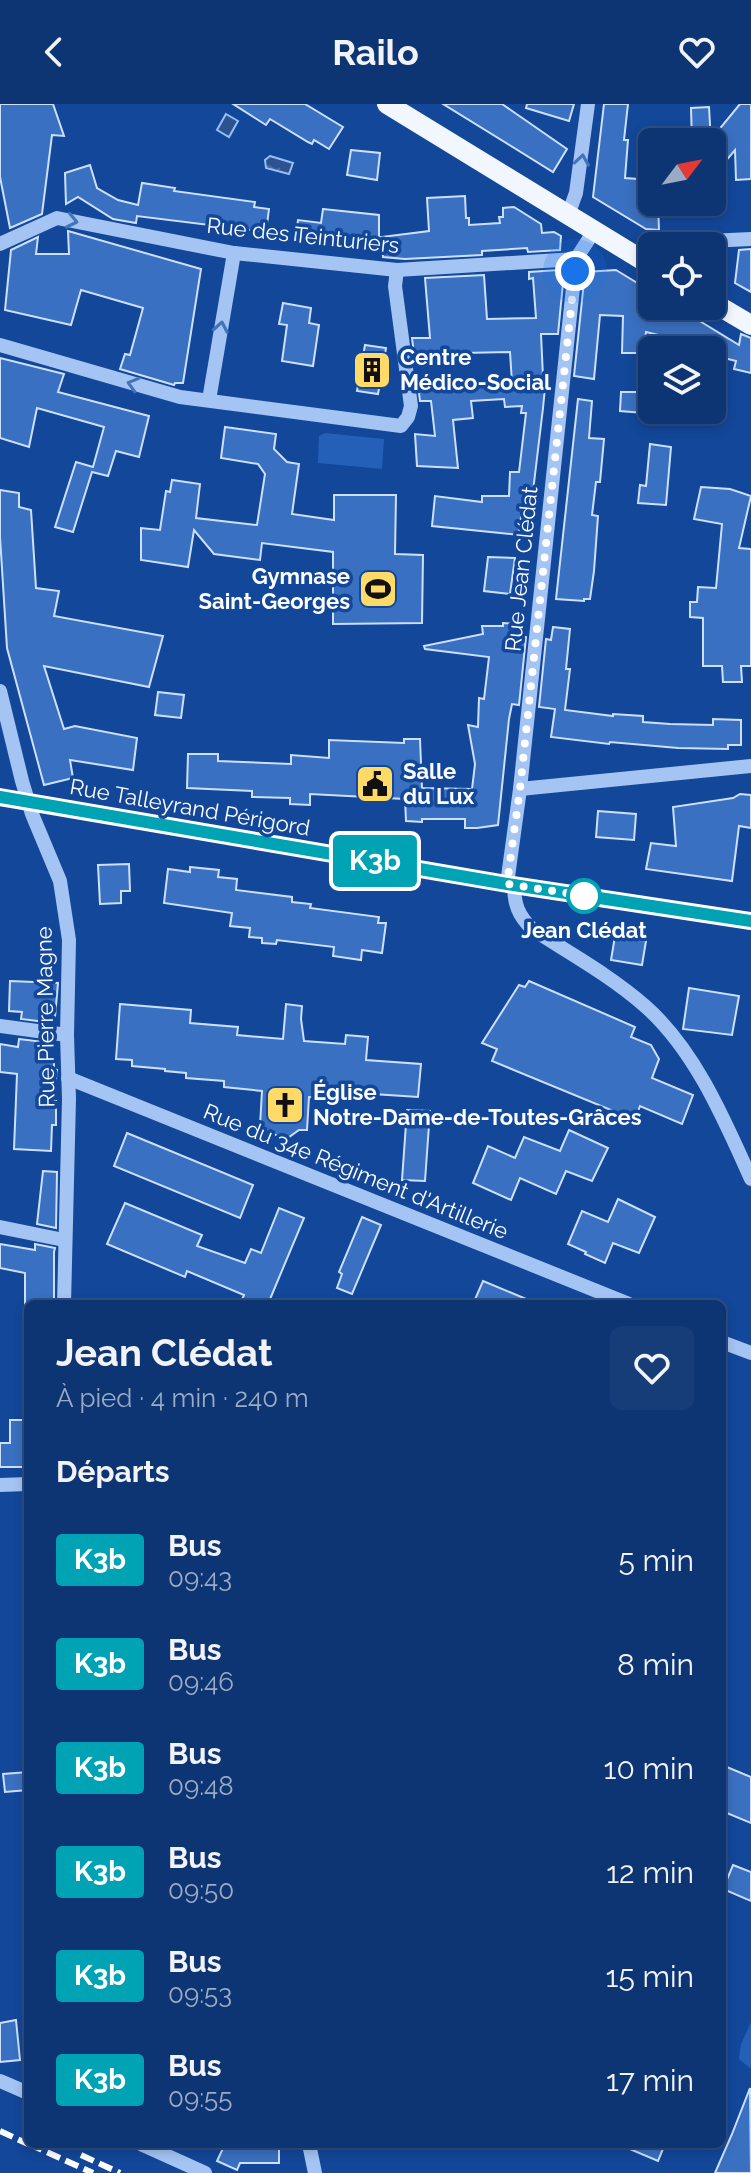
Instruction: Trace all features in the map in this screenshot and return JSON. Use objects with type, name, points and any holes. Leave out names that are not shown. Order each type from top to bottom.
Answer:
[{"type":"main road","points":[[387,104],[638,258]]},
{"type":"main road","points":[[726,310],[751,325]]},
{"type":"street","points":[[568,215],[576,193],[588,104]]},
{"type":"street","name":"Rue des Teinturiers","points":[[0,244],[57,218],[234,253],[397,270],[576,259]]},
{"type":"street","points":[[576,259],[594,231]]},
{"type":"street","points":[[726,240],[751,239]]},
{"type":"street","points":[[209,400],[234,253]]},
{"type":"street","name":"Rue Jean Clédat","points":[[510,884],[576,259]]},
{"type":"street","points":[[0,345],[180,397],[401,426],[411,406],[395,286],[397,270]]},
{"type":"street","name":"Rue Pierre Magne","points":[[0,691],[28,800],[60,881],[69,940],[64,1300]]},
{"type":"street","points":[[520,789],[751,766]]},
{"type":"street","name":"Rue Talleyrand Périgord","points":[[0,797],[510,884],[751,921]]},
{"type":"street","points":[[510,884],[520,917],[532,929],[622,988],[671,1033],[711,1096],[751,1179]]},
{"type":"street","points":[[0,1026],[67,1035]]},
{"type":"street","name":"Rue du 34e Régiment d'Artillerie","points":[[68,1078],[619,1300]]},
{"type":"street","points":[[0,1227],[64,1240]]},
{"type":"street","points":[[726,1344],[751,1353]]},
{"type":"street","points":[[0,1485],[24,1484]]},
{"type":"street","points":[[0,2081],[24,2091]]},
{"type":"street","points":[[150,2148],[205,2173]]},
{"type":"street","points":[[310,2148],[315,2173]]},
{"type":"shaded area","points":[[325,433],[384,439],[382,469],[318,463],[319,436]]},
{"type":"shaded area","points":[[751,2022],[751,2069],[739,2059],[741,2044]]},
{"type":"water","points":[[226,114],[238,121],[229,137],[217,130]]},
{"type":"water","points":[[270,156],[293,163],[289,174],[266,168],[265,160]]},
{"type":"building","points":[[0,104],[53,104],[64,136],[52,135],[42,214],[10,228],[0,177]]},
{"type":"building","points":[[233,104],[305,104],[343,127],[329,149],[314,140],[312,144],[308,142],[270,119],[266,125]]},
{"type":"building","points":[[443,104],[502,104],[567,149],[553,172]]},
{"type":"building","points":[[527,104],[574,104],[569,121],[526,108]]},
{"type":"building","points":[[604,104],[628,104],[624,140],[628,140],[625,178],[638,179],[638,216],[658,216],[659,230],[646,229],[593,197]]},
{"type":"building","points":[[740,104],[751,104],[751,179],[736,180],[735,150],[726,161],[726,128],[720,128]]},
{"type":"building","points":[[709,107],[710,128],[692,128],[691,108]]},
{"type":"building","points":[[351,150],[380,153],[377,180],[347,175]]},
{"type":"building","points":[[90,165],[97,188],[118,200],[138,205],[142,183],[175,188],[174,191],[255,202],[254,207],[269,209],[266,232],[137,216],[136,223],[113,219],[78,197],[66,204],[65,173]]},
{"type":"building","points":[[465,196],[469,225],[500,223],[503,208],[514,207],[541,224],[542,233],[554,232],[561,236],[560,250],[528,252],[527,248],[482,251],[482,255],[405,259],[383,257],[381,237],[429,231],[427,198]]},
{"type":"building","points":[[323,209],[379,215],[379,241],[319,234],[318,244],[295,240],[298,220],[321,223]]},
{"type":"building","points":[[68,231],[201,269],[183,383],[174,385],[120,369],[125,354],[130,355],[143,308],[81,290],[71,325],[5,310],[11,250],[38,237],[36,254],[69,254]]},
{"type":"building","points":[[751,249],[751,292],[735,283],[739,250]]},
{"type":"building","points":[[559,270],[559,274],[564,273],[558,334],[541,334],[543,377],[546,377],[543,408],[531,508],[522,507],[519,535],[432,526],[435,496],[482,502],[482,496],[509,496],[510,472],[519,472],[526,413],[521,413],[522,406],[505,407],[504,399],[471,401],[473,418],[453,420],[458,468],[417,466],[415,434],[435,436],[431,401],[420,401],[418,386],[447,384],[448,388],[512,383],[510,352],[414,354],[412,338],[430,338],[425,278],[484,275],[487,319],[536,318],[533,278],[529,279],[529,272]]},
{"type":"building","points":[[616,270],[638,283],[638,320],[698,320],[724,336],[662,336],[646,332],[645,336],[638,336],[638,353],[622,353],[623,316],[600,315],[594,379],[574,376],[585,272]]},
{"type":"building","points":[[283,303],[311,308],[309,323],[319,325],[313,366],[282,361],[287,325],[279,324]]},
{"type":"building","points":[[741,334],[751,338],[751,373],[734,369],[736,361],[726,358],[726,337],[739,345]]},
{"type":"building","name":"Centre Médico-Social","points":[[365,345],[386,348],[378,394],[357,391]]},
{"type":"building","points":[[0,358],[64,374],[58,392],[149,416],[139,457],[116,451],[108,476],[92,472],[73,532],[55,527],[76,462],[93,467],[104,427],[37,408],[29,447],[0,438]]},
{"type":"building","points":[[621,392],[638,392],[638,412],[620,411]]},
{"type":"building","points":[[578,399],[592,401],[589,438],[604,439],[600,482],[596,482],[592,515],[598,516],[594,571],[590,599],[584,601],[556,599]]},
{"type":"building","points":[[225,427],[276,434],[274,449],[287,462],[299,464],[292,514],[334,520],[334,495],[396,495],[395,554],[423,555],[422,623],[333,624],[333,552],[262,543],[260,560],[214,554],[194,530],[188,567],[141,560],[141,528],[160,530],[166,491],[170,492],[172,480],[200,484],[196,518],[257,525],[265,474],[258,464],[221,458]]},
{"type":"building","points":[[650,444],[671,447],[666,505],[638,503],[640,485],[646,486]]},
{"type":"building","points":[[701,487],[730,489],[751,496],[739,548],[751,549],[751,666],[741,666],[742,682],[723,682],[722,666],[703,666],[703,618],[690,617],[690,602],[697,602],[698,587],[716,588],[722,524],[694,519]]},
{"type":"building","points":[[0,490],[19,493],[19,507],[31,510],[36,588],[59,591],[54,616],[163,636],[149,687],[44,666],[64,729],[75,726],[137,738],[133,770],[70,760],[73,778],[44,785],[7,648]]},
{"type":"building","points":[[488,557],[515,558],[510,594],[484,591]]},
{"type":"building","points":[[503,623],[520,624],[518,636],[526,637],[519,705],[512,704],[509,719],[498,825],[465,828],[465,819],[406,821],[405,799],[310,794],[310,805],[290,804],[290,798],[252,797],[252,791],[187,788],[188,754],[218,754],[218,761],[291,764],[291,755],[329,758],[329,740],[404,743],[404,739],[420,739],[422,788],[472,789],[475,764],[468,725],[478,727],[479,698],[484,699],[489,657],[425,649],[424,646],[483,634],[482,626],[503,626]]},
{"type":"building","points":[[553,627],[570,629],[566,669],[570,669],[565,710],[643,716],[643,722],[670,724],[713,725],[713,719],[741,720],[741,745],[728,745],[728,749],[678,748],[551,737],[555,709],[539,707],[546,639],[551,640]]},
{"type":"building","points":[[158,692],[184,695],[181,718],[155,715]]},
{"type":"building","points":[[740,794],[751,795],[751,828],[739,826],[732,881],[646,869],[651,843],[676,846],[673,807],[733,798]]},
{"type":"building","points":[[598,811],[636,814],[634,840],[596,837]]},
{"type":"building","points":[[129,864],[130,891],[121,891],[121,903],[100,904],[98,865]]},
{"type":"building","points":[[190,867],[219,870],[218,877],[237,879],[236,890],[292,897],[292,902],[311,904],[310,908],[379,917],[378,923],[386,923],[382,953],[362,950],[361,960],[333,956],[334,947],[277,940],[276,944],[262,943],[262,938],[249,937],[250,928],[230,926],[232,913],[164,903],[168,869],[190,872]]},
{"type":"building","points":[[615,936],[646,941],[642,965],[611,960]]},
{"type":"building","points":[[10,981],[58,983],[55,1017],[46,1016],[46,1022],[21,1019],[22,1012],[9,1011]]},
{"type":"building","points":[[529,981],[635,1027],[631,1037],[651,1045],[659,1059],[652,1078],[693,1095],[682,1124],[640,1106],[635,1120],[492,1061],[497,1049],[482,1043],[519,985],[525,987]]},
{"type":"building","points":[[689,988],[739,996],[732,1035],[683,1029]]},
{"type":"building","points":[[120,1004],[191,1010],[190,1023],[238,1027],[237,1035],[283,1039],[286,1004],[302,1006],[304,1041],[345,1044],[346,1035],[368,1037],[366,1060],[421,1064],[418,1097],[373,1094],[374,1089],[342,1087],[342,1100],[309,1097],[307,1130],[299,1130],[285,1140],[260,1126],[262,1091],[224,1087],[224,1081],[186,1078],[186,1073],[132,1066],[132,1060],[116,1059]]},
{"type":"building","points":[[19,1039],[44,1042],[42,1058],[54,1059],[54,1069],[57,1070],[53,1101],[56,1101],[56,1125],[52,1125],[51,1151],[14,1149],[17,1074],[0,1072],[0,1044],[18,1047]]},
{"type":"building","points":[[407,1110],[430,1111],[425,1181],[402,1180]]},
{"type":"building","points":[[569,1130],[608,1148],[592,1181],[566,1171],[556,1194],[520,1178],[511,1200],[473,1183],[488,1146],[515,1158],[524,1137],[560,1151]]},
{"type":"building","points":[[127,1133],[253,1185],[240,1218],[114,1166]]},
{"type":"building","points":[[43,1171],[57,1172],[56,1228],[37,1224]]},
{"type":"building","points":[[618,1199],[655,1217],[639,1253],[613,1243],[605,1263],[568,1244],[582,1211],[608,1222]]},
{"type":"building","points":[[125,1203],[202,1235],[197,1246],[245,1263],[251,1249],[261,1253],[279,1208],[304,1218],[270,1300],[242,1300],[244,1295],[187,1271],[185,1277],[107,1244]]},
{"type":"building","points":[[362,1217],[381,1225],[352,1294],[337,1288],[342,1274],[339,1272]]},
{"type":"building","points":[[0,1244],[35,1250],[35,1244],[55,1248],[54,1300],[25,1300],[25,1273],[0,1268]]},
{"type":"building","points":[[483,1281],[528,1300],[475,1300]]},
{"type":"building","points":[[10,1420],[24,1420],[24,1467],[0,1467],[0,1443],[10,1443]]},
{"type":"building","points":[[726,1767],[751,1777],[751,1823],[726,1813]]},
{"type":"building","points":[[24,1772],[24,1790],[5,1792],[3,1774]]},
{"type":"building","points":[[733,1865],[751,1872],[751,1901],[726,1890]]},
{"type":"building","points":[[16,2020],[20,2060],[0,2062],[0,2023]]},
{"type":"building","points":[[750,2088],[751,2173],[715,2173]]},
{"type":"building","points":[[223,2148],[279,2148],[279,2163],[240,2163],[237,2170],[217,2161]]},
{"type":"building","points":[[627,2148],[663,2148],[658,2161]]},
{"type":"railway","points":[[0,2131],[24,2142]]},
{"type":"railway","points":[[38,2148],[93,2173]]},
{"type":"railway","points":[[81,2155],[120,2173]]},
{"type":"bus line","name":"K3b","points":[[0,797],[507,884],[751,921]]},
{"type":"place","name":"Centre Médico-Social","points":[[372,370]]},
{"type":"place","name":"Gymnase Saint-Georges","points":[[378,589]]},
{"type":"place","name":"Salle du Lux","points":[[375,784]]},
{"type":"place","name":"Jean Clédat","points":[[584,896]]},
{"type":"place","name":"Église Notre-Dame-de-Toutes-Grâces","points":[[285,1105]]},
{"type":"route","points":[[575,271],[520,789],[507,884],[593,897],[584,896]]}]
